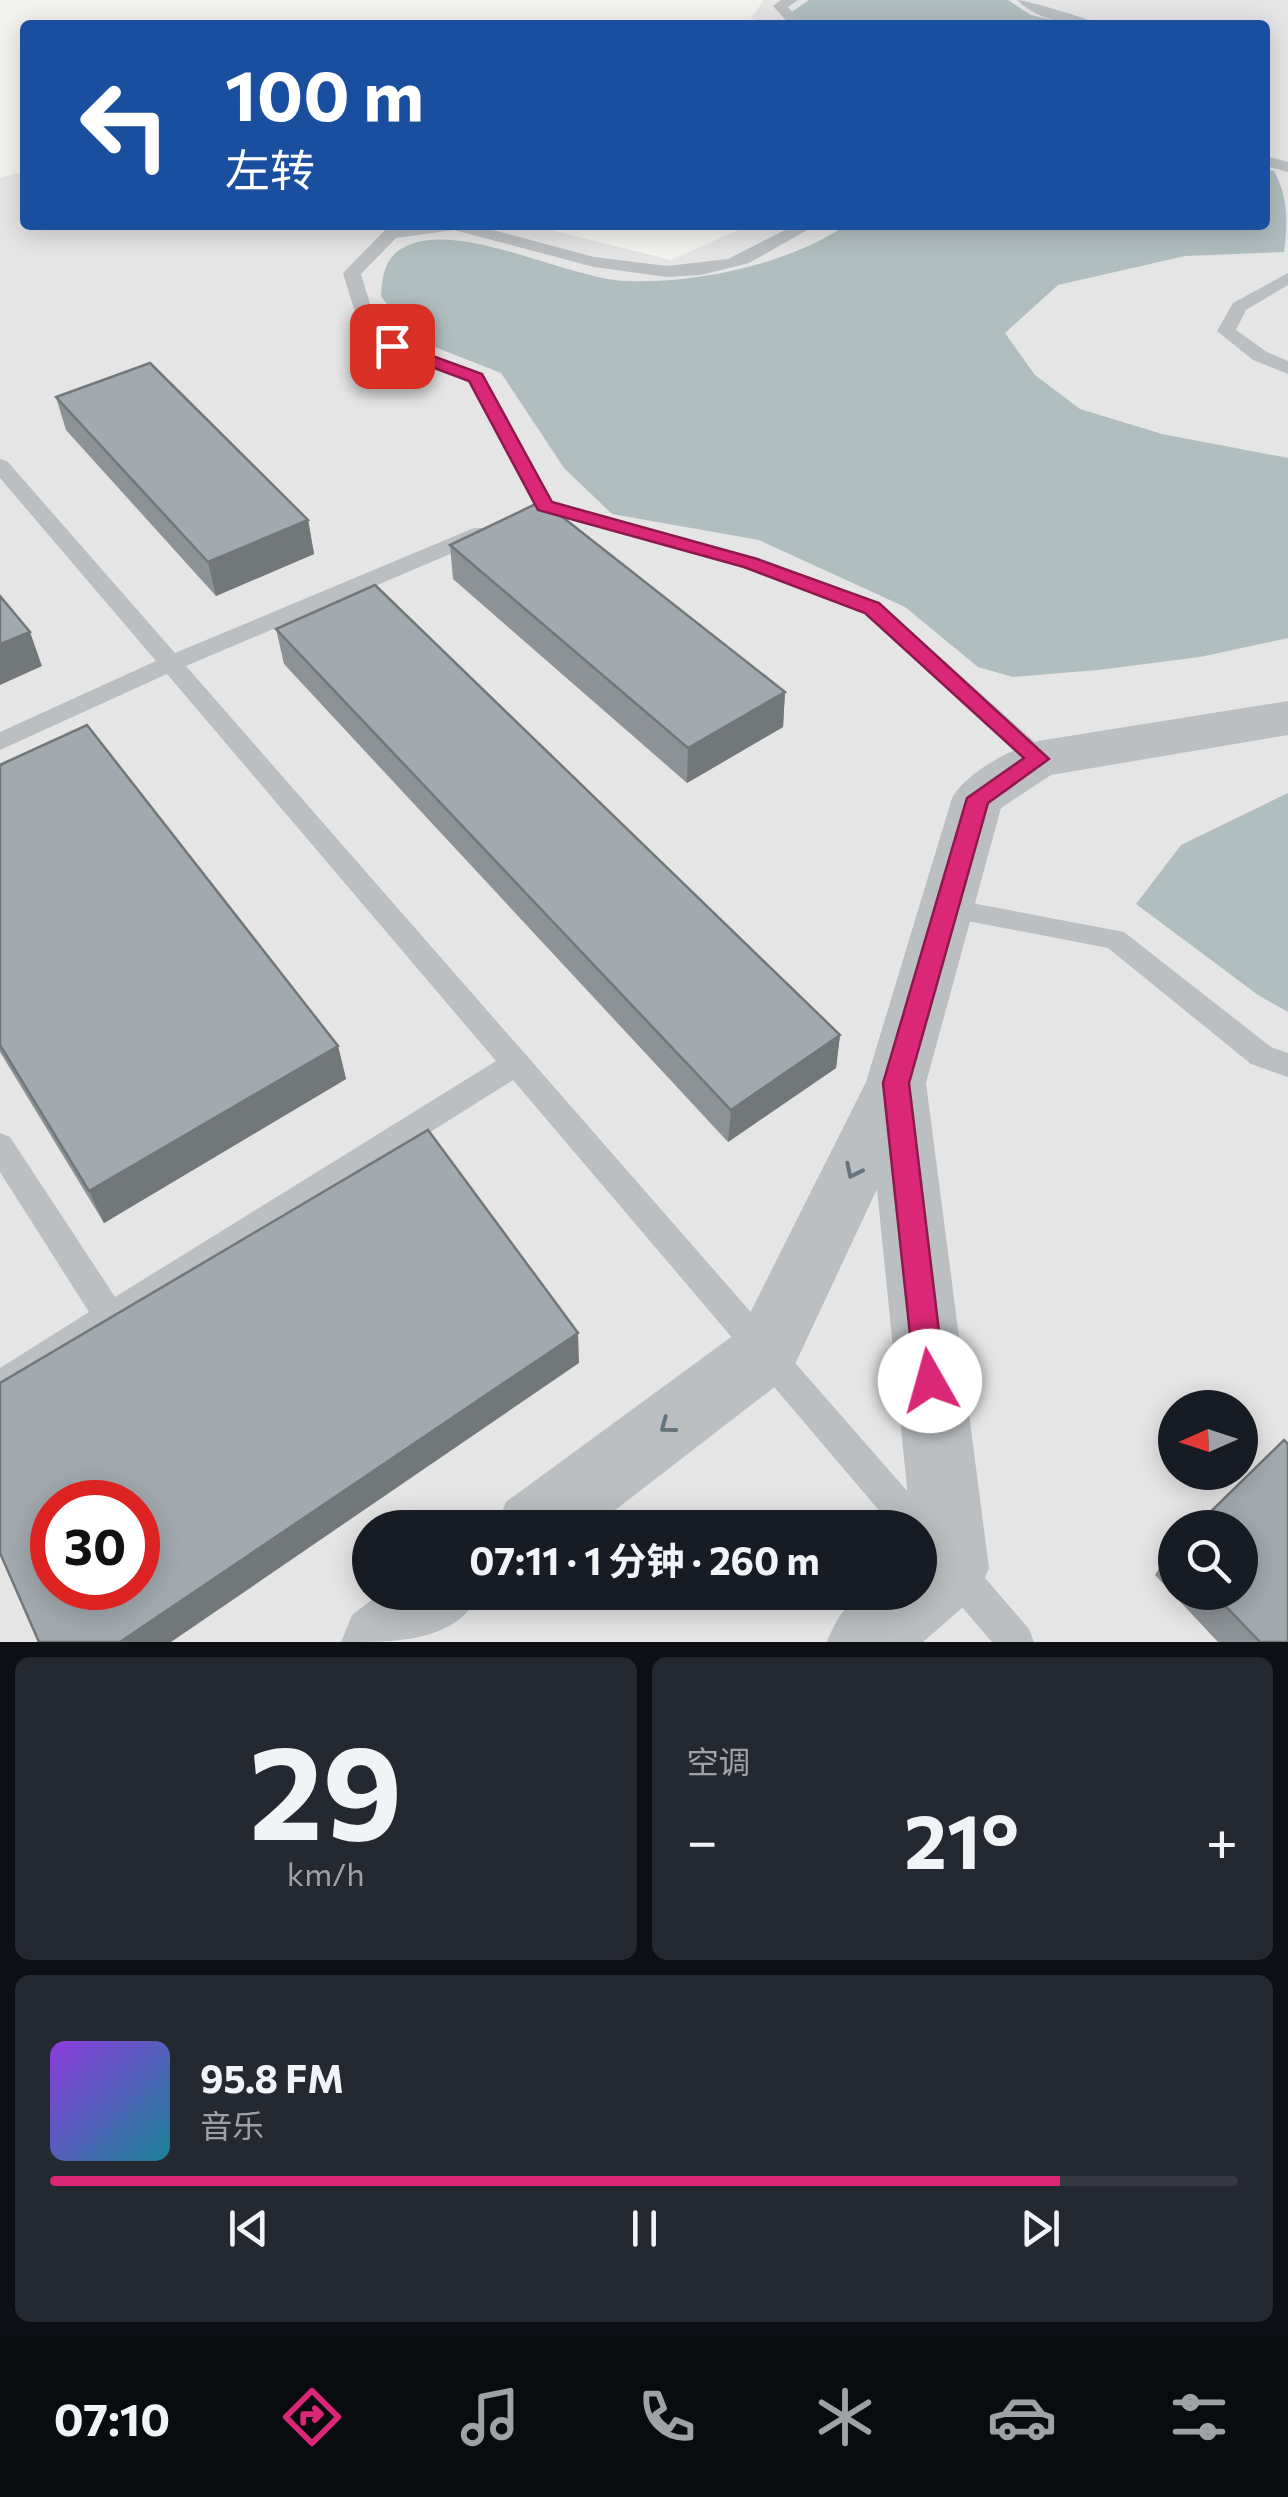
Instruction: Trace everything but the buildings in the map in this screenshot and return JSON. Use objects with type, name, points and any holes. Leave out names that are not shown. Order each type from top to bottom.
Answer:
[{"type":"street","points":[[556,1510],[766,1352],[896,1083],[978,798],[1038,759],[1288,718]]},
{"type":"street","points":[[896,1083],[928,1510]]},
{"type":"street","points":[[379,1642],[421,1610]]},
{"type":"street","points":[[865,1642],[886,1610]]},
{"type":"lane","points":[[791,0],[780,6],[792,20]]},
{"type":"lane","points":[[1024,0],[1042,13],[1072,20]]},
{"type":"lane","points":[[418,230],[390,234],[352,273],[368,322],[392,346],[476,378],[527,514]]},
{"type":"lane","points":[[473,230],[629,270],[732,263],[798,230]]},
{"type":"lane","points":[[1288,278],[1239,307],[1226,331],[1260,356],[1288,368]]},
{"type":"lane","points":[[0,465],[902,1510]]},
{"type":"lane","points":[[0,742],[172,663],[527,514],[750,563],[872,608],[1038,759]]},
{"type":"lane","points":[[946,908],[1114,939],[1261,1056],[1288,1065]]},
{"type":"lane","points":[[0,1386],[516,1063]]},
{"type":"lane","points":[[0,1146],[110,1317]]},
{"type":"lane","points":[[937,1550],[1016,1642]]},
{"type":"shaded area","points":[[764,0],[1288,0],[1288,1642],[0,1642],[0,178],[20,172],[20,230],[551,230],[671,260],[738,230],[1270,230],[1270,20],[751,18]]},
{"type":"shaded area","points":[[809,0],[1008,0],[1031,15],[1052,20],[800,20],[790,13]]},
{"type":"shaded area","points":[[1270,170],[1274,171],[1284,200],[1284,252],[1185,256],[1058,285],[1005,333],[1035,375],[1080,409],[1162,434],[1288,458],[1288,638],[1200,657],[1098,670],[1013,677],[978,667],[905,607],[759,540],[612,514],[564,468],[501,373],[412,338],[381,296],[383,276],[391,258],[401,249],[423,241],[479,244],[601,278],[653,281],[740,269],[838,230],[1270,230]]},
{"type":"shaded area","points":[[1288,793],[1288,1012],[1258,995],[1136,904],[1181,845]]},
{"type":"route","points":[[392,346],[476,378],[544,506],[750,563],[872,608],[1038,759],[978,798],[896,1083],[930,1381]]}]
